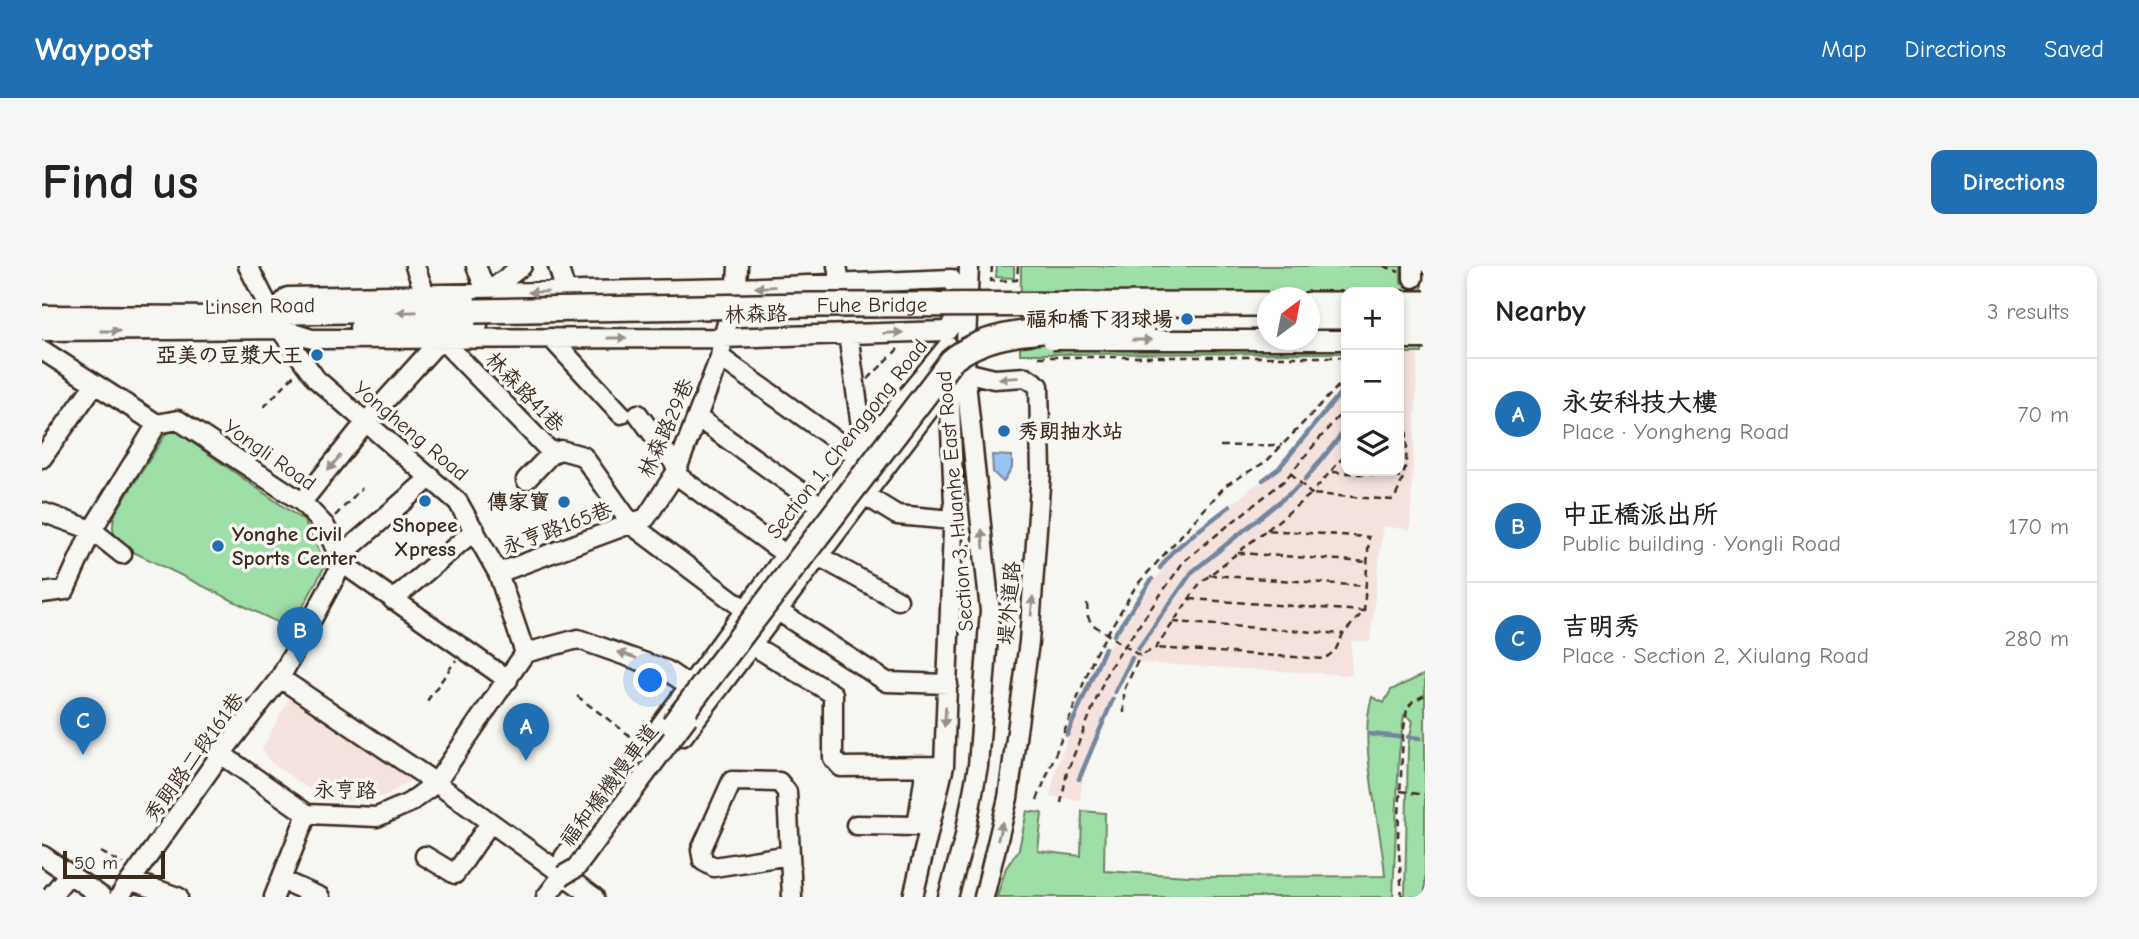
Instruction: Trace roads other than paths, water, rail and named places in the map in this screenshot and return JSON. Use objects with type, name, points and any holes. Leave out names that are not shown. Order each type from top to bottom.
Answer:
[{"type":"main road","points":[[1404,303],[1425,303]]},
{"type":"main road","name":"Fuhe Bridge","points":[[480,310],[810,305],[1257,304]]},
{"type":"main road","points":[[1320,304],[1341,304]]},
{"type":"main road","name":"Fuhe Bridge","points":[[480,310],[815,317],[1042,317],[1257,324]]},
{"type":"main road","points":[[562,876],[673,725],[951,361],[978,344],[1006,336],[1146,322]]},
{"type":"main road","points":[[1320,324],[1341,325]]},
{"type":"main road","points":[[1404,325],[1425,326]]},
{"type":"street","name":"Yongheng Road","points":[[248,266],[276,322],[316,379],[458,502],[498,573],[525,653]]},
{"type":"street","points":[[415,266],[425,294]]},
{"type":"street","points":[[476,266],[480,310]]},
{"type":"street","points":[[480,310],[522,266]]},
{"type":"street","points":[[558,266],[566,292]]},
{"type":"street","name":"林森路29巷","points":[[632,525],[646,518],[676,471],[698,418],[720,357],[722,338],[738,288],[738,266]]},
{"type":"street","points":[[837,266],[841,285]]},
{"type":"street","name":"Section 3, Huanhe East Road","points":[[948,897],[978,766],[990,611],[965,372],[969,266]]},
{"type":"street","name":"林森路","points":[[947,339],[915,332],[722,338],[312,339],[276,322],[288,297],[425,294],[480,310],[566,292],[841,285],[952,273]]},
{"type":"street","points":[[947,339],[967,304],[952,273]]},
{"type":"street","name":"Section 3, Huanhe East Road","points":[[913,897],[948,684],[953,520],[947,339],[952,273]]},
{"type":"street","name":"Linsen Road","points":[[42,331],[276,322],[480,310]]},
{"type":"street","name":"Linsen Road","points":[[42,315],[276,322]]},
{"type":"street","points":[[848,334],[861,452]]},
{"type":"street","points":[[551,338],[630,414],[676,471],[785,554]]},
{"type":"street","points":[[302,502],[365,423],[442,339]]},
{"type":"street","name":"林森路41巷","points":[[442,339],[552,453],[561,450],[583,456],[632,525],[744,609]]},
{"type":"street","name":"Section 1, Chenggong Road","points":[[546,897],[562,876],[564,857],[744,609],[947,339],[965,372],[949,383],[580,871],[562,876]]},
{"type":"street","points":[[1404,340],[1425,339]]},
{"type":"street","name":"福和橋機慢車道","points":[[562,876],[576,868],[940,381],[962,359],[1006,340],[1341,340]]},
{"type":"street","points":[[42,351],[157,424],[92,530],[65,590],[42,593]]},
{"type":"street","points":[[720,357],[861,452],[888,467]]},
{"type":"street","name":"堤外道路","points":[[965,372],[994,379],[1026,377],[1038,386],[1039,411],[1040,493],[1029,642],[1008,797],[984,897]]},
{"type":"street","points":[[42,458],[48,438],[94,385]]},
{"type":"street","points":[[698,418],[821,506]]},
{"type":"street","name":"Yongli Road","points":[[157,424],[178,420],[302,502],[325,526],[342,563],[508,680]]},
{"type":"street","points":[[526,480],[552,453]]},
{"type":"street","name":"秀朗路二段161巷","points":[[119,897],[221,754],[280,678],[352,546],[431,477]]},
{"type":"street","points":[[866,496],[897,516],[953,520]]},
{"type":"street","points":[[42,512],[92,530],[122,554]]},
{"type":"street","name":"永亨路165巷","points":[[498,573],[632,525]]},
{"type":"street","points":[[393,600],[475,530]]},
{"type":"street","points":[[820,557],[898,600]]},
{"type":"street","points":[[778,611],[887,682],[948,684]]},
{"type":"street","points":[[436,783],[525,653],[578,639],[666,670],[688,685]]},
{"type":"street","points":[[752,645],[833,694],[833,758],[841,767],[935,766],[917,826],[856,825]]},
{"type":"street","points":[[280,678],[436,783],[594,897]]},
{"type":"street","name":"永亨路","points":[[221,754],[307,814],[377,817],[409,803],[436,783]]},
{"type":"street","points":[[790,855],[713,867],[703,861],[701,850],[732,780],[779,782],[785,786],[790,855],[792,897]]},
{"type":"street","points":[[307,814],[277,889],[320,897]]},
{"type":"street","points":[[425,856],[455,874],[490,823]]},
{"type":"street","points":[[42,855],[102,897]]},
{"type":"street","points":[[50,897],[69,874]]},
{"type":"street","points":[[134,877],[178,897]]},
{"type":"water","points":[[992,455],[1012,456],[1012,468],[1003,482],[993,472]]},
{"type":"waterway","points":[[1263,480],[1279,468],[1341,392]]},
{"type":"waterway","points":[[1305,480],[1341,435]]},
{"type":"waterway","points":[[1138,649],[1192,572],[1299,486]]},
{"type":"waterway","points":[[1199,530],[1230,506]]},
{"type":"waterway","points":[[1160,568],[1171,553],[1195,533]]},
{"type":"waterway","points":[[1114,635],[1152,579]]},
{"type":"waterway","points":[[1067,735],[1105,648]]},
{"type":"waterway","points":[[1115,692],[1132,658]]},
{"type":"waterway","points":[[1079,779],[1113,699]]},
{"type":"waterway","points":[[1369,734],[1400,737]]},
{"type":"waterway","points":[[1408,737],[1420,738]]},
{"type":"place","name":"福和橋下羽球場","points":[[1187,319]]},
{"type":"place","name":"亞美の豆漿大王","points":[[317,355]]},
{"type":"place","name":"秀朗抽水站","points":[[1004,431]]},
{"type":"place","name":"Shopee Xpress","points":[[425,501]]},
{"type":"place","name":"傳家寶","points":[[564,502]]},
{"type":"place","name":"Yonghe Civil Sports Center","points":[[218,546]]},
{"type":"place","name":"中正橋派出所","points":[[300,665]]},
{"type":"place","name":"吉明秀","points":[[83,755]]},
{"type":"place","name":"永安科技大樓","points":[[526,761]]}]
